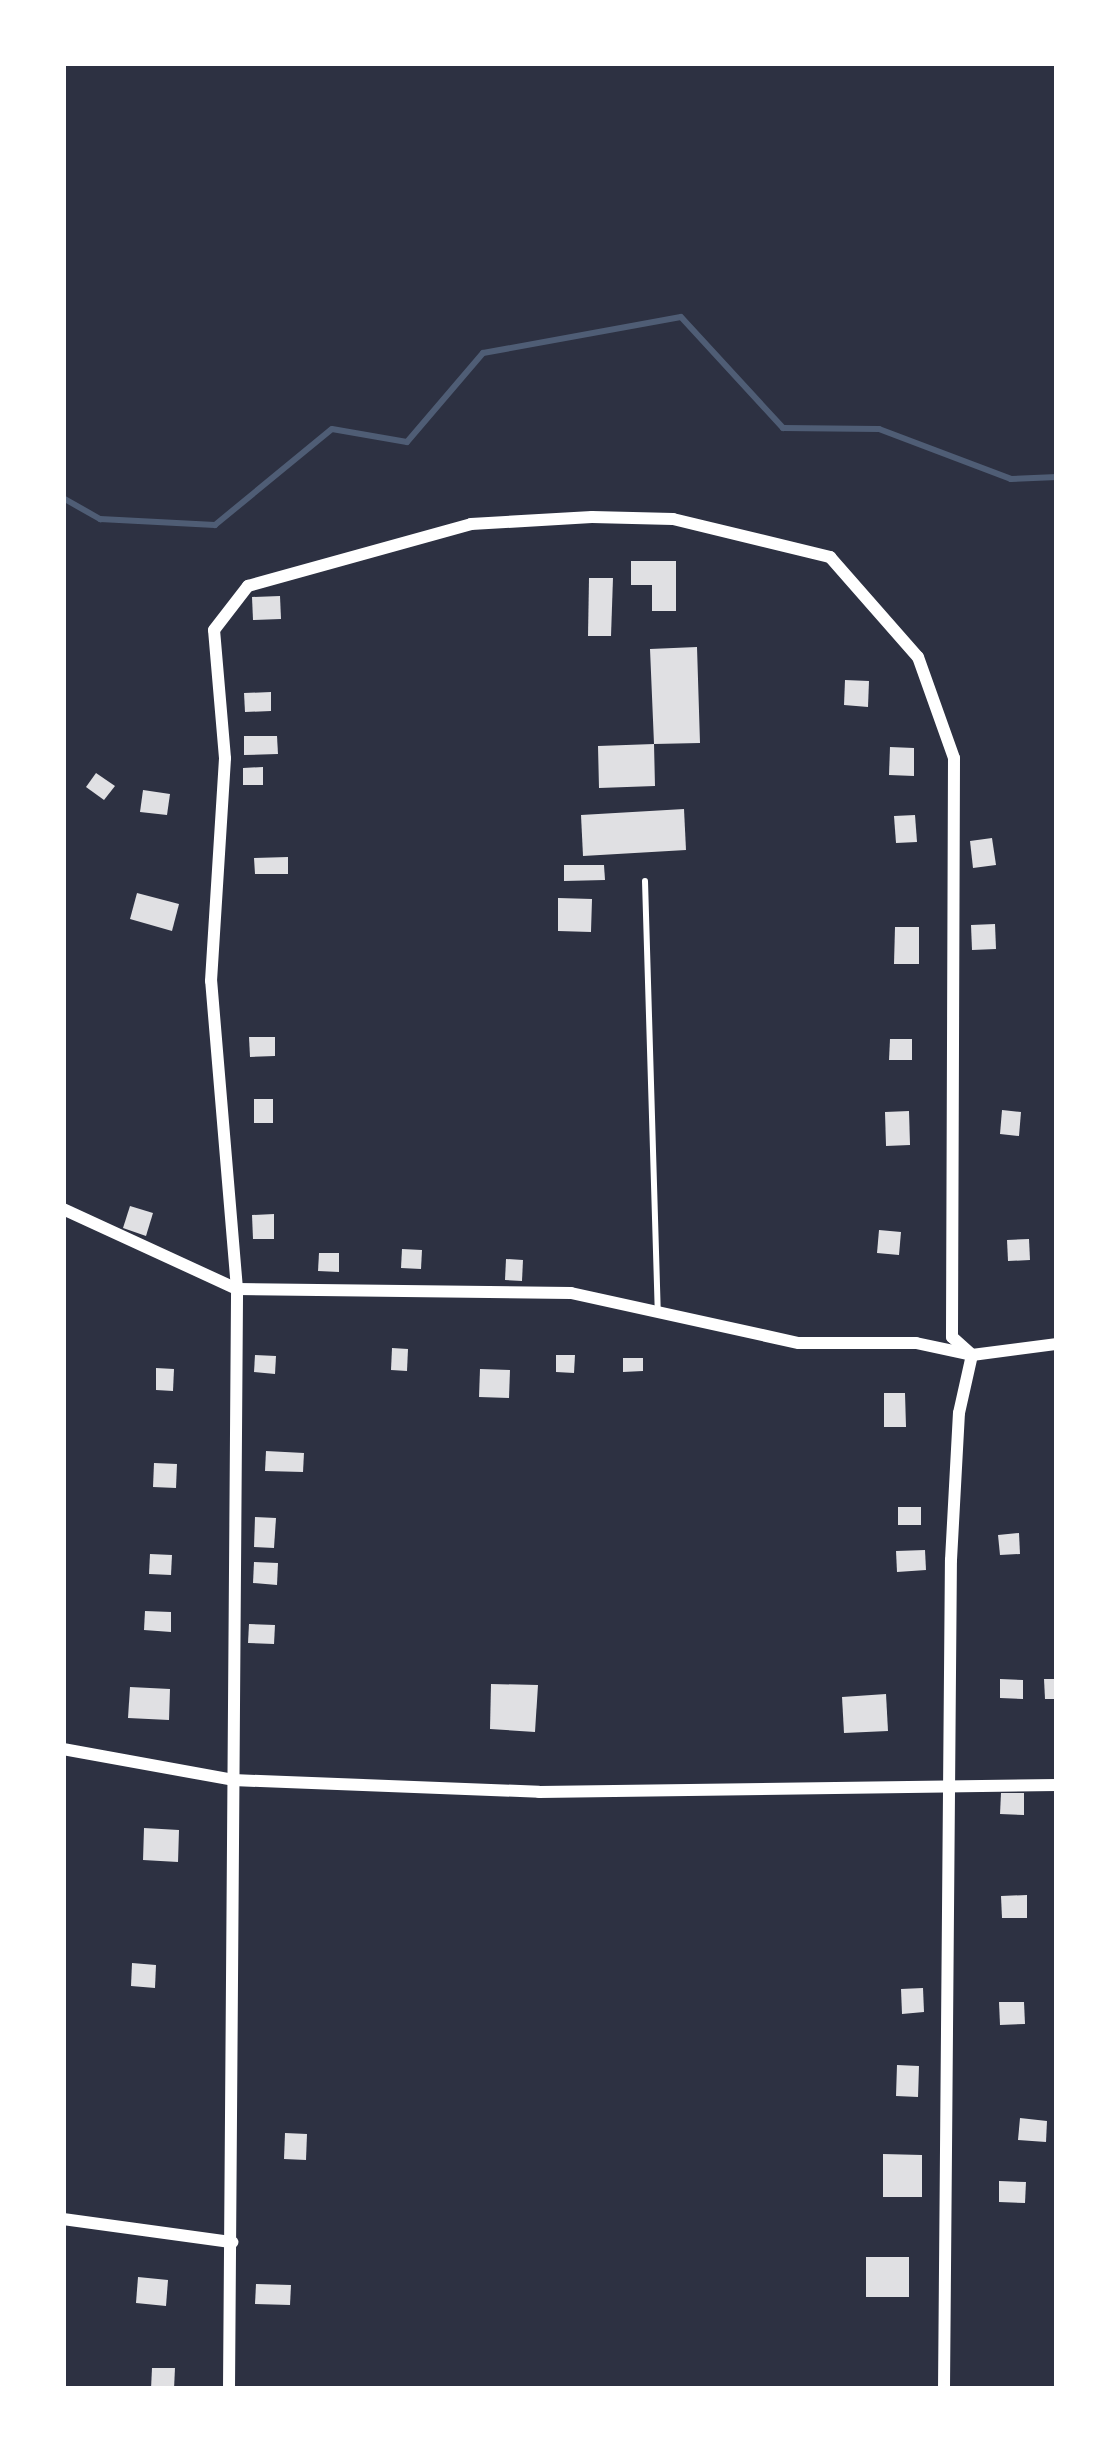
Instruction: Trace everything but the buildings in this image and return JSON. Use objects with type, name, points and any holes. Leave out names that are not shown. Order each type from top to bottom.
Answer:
[{"type":"street","points":[[229,2389],[237,1289],[211,981],[225,758],[214,630],[248,586],[471,524],[673,519],[830,556],[918,657],[954,758],[952,1337],[972,1355]]},
{"type":"street","points":[[63,1209],[237,1289],[571,1293],[764,1340],[916,1343],[972,1355],[1057,1343]]},
{"type":"street","points":[[944,2389],[951,1559],[959,1413],[972,1355]]},
{"type":"street","points":[[63,1749],[233,1780],[539,1792],[1057,1785]]},
{"type":"street","points":[[63,2219],[232,2242]]},
{"type":"lane","points":[[645,881],[658,1312]]},
{"type":"waterway","points":[[63,498],[100,519],[215,525],[332,429],[407,442],[483,353],[681,317],[783,428],[879,429],[1011,479],[1057,477]]}]
